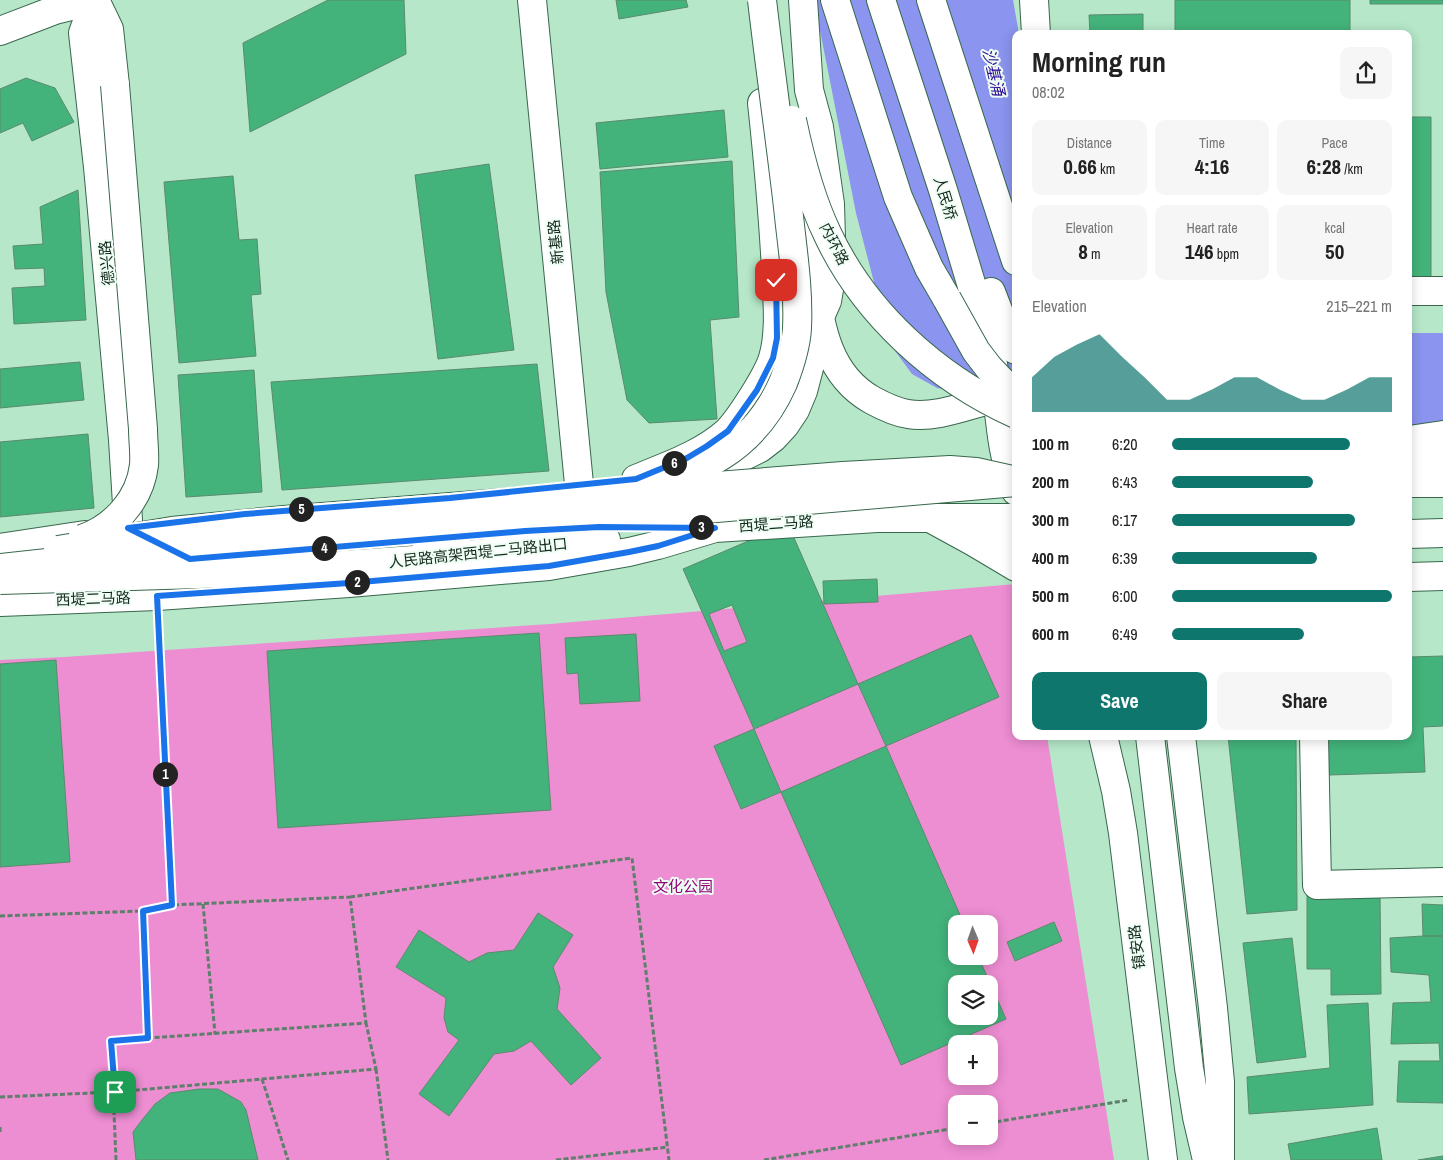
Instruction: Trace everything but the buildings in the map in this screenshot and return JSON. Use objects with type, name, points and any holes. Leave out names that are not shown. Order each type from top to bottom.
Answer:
[{"type":"main road","points":[[0,31],[55,10],[96,0],[109,29],[142,419],[144,464],[138,488],[128,505],[117,519],[85,538],[37,554]]},
{"type":"main road","name":"德兴路","points":[[96,0],[83,32],[98,167],[121,420],[128,528]]},
{"type":"main road","name":"新基路","points":[[532,0],[579,484]]},
{"type":"main road","points":[[634,485],[687,458],[728,431],[757,390],[773,358],[778,318],[774,234],[751,0]]},
{"type":"main road","points":[[0,548],[128,528],[245,514],[450,498],[579,484],[634,485],[679,476],[710,463],[729,451],[748,435],[764,417],[778,394],[790,366],[797,330],[795,271],[762,0]]},
{"type":"main road","name":"内环路","points":[[767,0],[802,162],[826,232],[841,261],[875,308],[894,330],[915,348],[940,369],[980,396],[1010,403]]},
{"type":"main road","points":[[803,0],[808,90],[802,131],[801,195],[820,318],[831,356],[842,375],[861,394],[884,406],[908,414],[936,413],[1010,403]]},
{"type":"main road","points":[[835,0],[898,197],[929,268],[976,350],[1010,403],[1012,423]]},
{"type":"main road","name":"人民桥","points":[[881,0],[943,190],[989,343],[1010,403]]},
{"type":"main road","name":"人民桥","points":[[896,0],[992,297],[1012,343]]},
{"type":"main road","points":[[931,0],[1012,249]]},
{"type":"main road","points":[[1034,0],[1036,30]]},
{"type":"main road","points":[[1412,291],[1443,291]]},
{"type":"main road","points":[[947,299],[1012,374]]},
{"type":"main road","points":[[634,485],[732,462],[760,448],[773,438],[785,425],[803,391],[820,318]]},
{"type":"main road","points":[[1010,403],[1003,447],[1012,477]]},
{"type":"main road","points":[[1412,433],[1443,430]]},
{"type":"main road","points":[[1412,440],[1443,435]]},
{"type":"main road","points":[[1412,459],[1443,459]]},
{"type":"main road","points":[[0,561],[181,530],[338,516],[634,485],[929,471],[976,472],[1012,480]]},
{"type":"main road","points":[[0,568],[390,528],[520,519],[636,515],[1012,481]]},
{"type":"main road","points":[[1412,483],[1443,483]]},
{"type":"main road","points":[[929,518],[1012,518]]},
{"type":"main road","points":[[929,518],[1012,540]]},
{"type":"main road","points":[[929,518],[1012,565]]},
{"type":"main road","name":"西堤二马路","points":[[10,601],[157,596],[340,584],[549,566],[658,546],[715,528],[832,520],[929,518]]},
{"type":"main road","points":[[10,601],[190,559],[525,531],[599,527],[715,528]]},
{"type":"main road","points":[[128,528],[190,559]]},
{"type":"main road","name":"人民路高架西堤二马路出口","points":[[0,580],[230,572],[414,560],[715,528]]},
{"type":"main road","points":[[1412,534],[1443,533]]},
{"type":"main road","points":[[1412,577],[1443,576]]},
{"type":"main road","name":"镇安路","points":[[1104,740],[1116,791],[1123,833],[1163,1160]]},
{"type":"main road","points":[[1150,740],[1188,1068],[1197,1117],[1208,1160]]},
{"type":"main road","points":[[1183,740],[1220,1082],[1220,1160]]},
{"type":"main road","points":[[1314,740],[1317,886],[1443,882]]},
{"type":"path","points":[[157,596],[172,905]]},
{"type":"path","points":[[0,916],[143,911],[172,905],[350,897],[632,858],[669,1160]]},
{"type":"path","points":[[350,897],[366,1022],[376,1069],[388,1160]]},
{"type":"path","points":[[203,904],[215,1034]]},
{"type":"path","points":[[143,911],[148,1038]]},
{"type":"path","points":[[116,1160],[115,1092],[111,1041],[366,1022]]},
{"type":"path","points":[[0,1097],[115,1092],[376,1069]]},
{"type":"path","points":[[262,1079],[288,1160]]},
{"type":"path","points":[[998,1122],[1155,1096]]},
{"type":"path","points":[[0,1127],[0,1133]]},
{"type":"path","points":[[764,1160],[948,1129]]},
{"type":"path","points":[[556,1160],[668,1147]]},
{"type":"green space","name":"文化公园","points":[[1012,584],[1012,740],[1048,740],[1114,1160],[0,1160],[0,660],[550,624]]},
{"type":"water","name":"沙基涌","points":[[814,0],[1013,0],[1018,30],[1012,30],[1012,399],[937,388],[912,374],[890,344],[856,213]]},
{"type":"water","points":[[1412,333],[1443,333],[1443,432],[1412,430]]},
{"type":"route","points":[[115,1092],[111,1041],[148,1038],[143,911],[172,905],[157,596],[349,583],[549,566],[658,546],[715,528],[642,526],[525,531],[190,559],[128,528],[245,514],[450,498],[636,479],[687,458],[728,431],[757,390],[773,358],[777,338],[776,280]]}]
